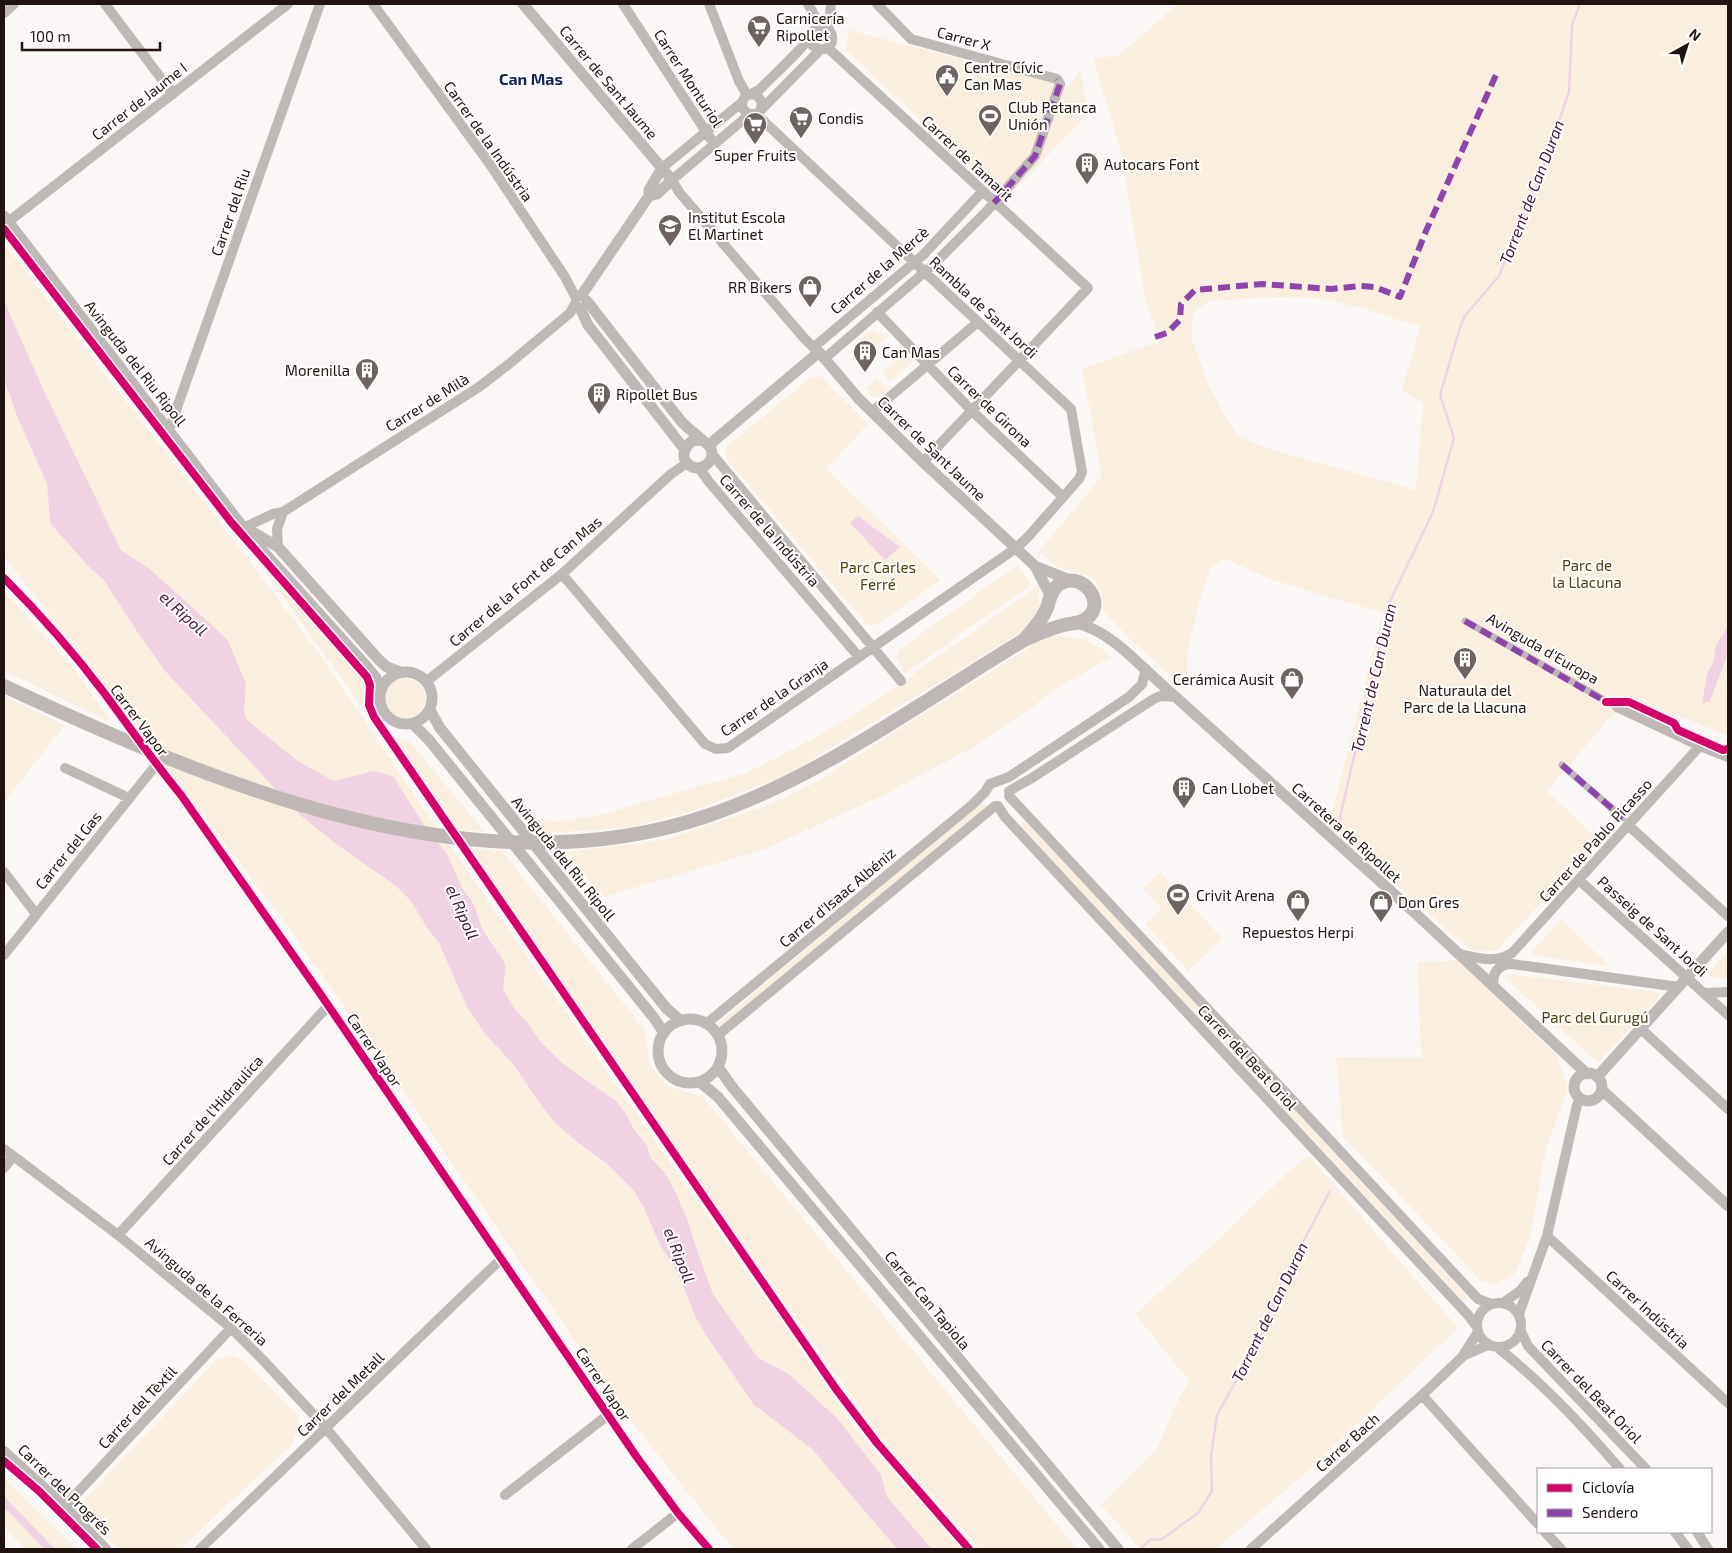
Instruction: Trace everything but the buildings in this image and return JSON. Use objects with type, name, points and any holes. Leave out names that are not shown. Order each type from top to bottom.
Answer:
[{"type":"main road","points":[[4,686],[125,740],[284,799],[371,822],[443,836],[543,843],[642,833],[707,816],[767,791],[824,763],[1024,640],[1088,618],[1094,603],[1092,594],[1087,586],[1079,581],[1070,580],[1059,584],[1049,600],[1045,614],[1024,640]]},
{"type":"main road","points":[[1049,600],[1054,616],[1072,623]]},
{"type":"street","points":[[4,13],[14,4]]},
{"type":"street","points":[[105,4],[173,94]]},
{"type":"street","name":"Carrer de Jaume I","points":[[6,219],[173,94],[288,4]]},
{"type":"street","name":"Carrer del Riu","points":[[169,430],[320,4]]},
{"type":"street","name":"Carrer de la Indústria","points":[[373,4],[489,164],[580,301],[686,427],[707,446],[900,681]]},
{"type":"street","name":"Carrer de Sant Jaume","points":[[523,4],[672,180],[683,188],[808,335],[819,353],[858,398],[923,462],[1036,566],[1070,580]]},
{"type":"street","name":"Carrer Monturiol","points":[[623,4],[714,144]]},
{"type":"street","points":[[709,4],[747,97],[745,111],[756,112]]},
{"type":"street","points":[[672,180],[714,144],[756,112],[824,49],[831,46],[833,35],[824,28],[808,4]]},
{"type":"street","points":[[824,28],[831,4]]},
{"type":"street","name":"Carrer X","points":[[877,4],[911,39],[1057,79]]},
{"type":"street","points":[[662,168],[747,97],[759,90],[815,30],[824,28]]},
{"type":"street","points":[[811,36],[812,45],[824,49]]},
{"type":"street","name":"Carrer de Tamarit","points":[[824,49],[1088,288],[1019,361]]},
{"type":"street","name":"Carrer de la Mercè","points":[[819,353],[877,312],[934,264],[994,203],[1035,156],[1060,84],[1057,79]]},
{"type":"street","points":[[747,97],[761,99],[756,112]]},
{"type":"street","name":"Rambla de Sant Jordi","points":[[756,112],[1071,409],[1082,472],[1079,479],[1016,548]]},
{"type":"street","name":"Carrer de Milà","points":[[245,527],[283,512],[479,387],[510,364],[570,313],[580,301],[649,196],[649,190],[662,168]]},
{"type":"street","name":"Carrer de Milà","points":[[649,196],[657,194],[672,180]]},
{"type":"street","name":"Carrer de la Mercè","points":[[819,353],[923,255],[982,192]]},
{"type":"street","name":"Avinguda del Riu Ripoll","points":[[6,219],[264,553],[368,668],[376,678],[381,690]]},
{"type":"street","name":"Carrer de la Indústria","points":[[580,301],[588,325],[684,450]]},
{"type":"street","name":"Carrer de Girona","points":[[877,312],[972,411],[1063,497]]},
{"type":"street","points":[[872,412],[978,322]]},
{"type":"street","points":[[707,446],[819,353]]},
{"type":"street","points":[[923,462],[1019,361]]},
{"type":"street","points":[[692,441],[707,446],[709,463],[699,468],[692,467],[687,463],[684,450],[692,441]]},
{"type":"street","name":"Carrer de la Font de Can Mas","points":[[427,681],[562,574],[671,474],[687,463]]},
{"type":"street","name":"Carrer de la Indústria","points":[[699,468],[859,657]]},
{"type":"street","points":[[278,547],[277,529],[283,512]]},
{"type":"street","name":"Avinguda del Riu Ripoll","points":[[245,527],[278,547],[379,660],[387,667],[400,672]]},
{"type":"street","name":"Carrer de la Granja","points":[[562,574],[705,744],[716,749],[728,748],[1016,548]]},
{"type":"street","name":"Carrer de Sant Jaume","points":[[1036,566],[1049,600]]},
{"type":"street","name":"Carrer Vapor","points":[[4,578],[103,692],[156,765],[181,795],[636,1456],[678,1513],[709,1549]]},
{"type":"street","name":"Carretera de Ripollet","points":[[1092,612],[1108,637]]},
{"type":"street","name":"Avinguda d'Europa","points":[[1464,621],[1617,707],[1728,758]]},
{"type":"street","name":"Carretera de Ripollet","points":[[1072,623],[1093,629],[1108,637],[1146,669],[1563,1051],[1592,1075]]},
{"type":"street","name":"Carrer d'Isaac Albéniz","points":[[706,1024],[944,828],[985,792],[988,786],[1009,776],[1129,697],[1142,684],[1146,669]]},
{"type":"street","points":[[400,672],[414,673],[427,681],[432,695],[430,710],[413,724],[397,723],[390,719],[384,713],[380,698],[381,690],[388,679],[400,672]]},
{"type":"street","name":"Carrer d'Isaac Albéniz","points":[[718,1035],[996,806],[1006,802],[1009,794],[1152,700],[1160,696],[1177,697]]},
{"type":"street","name":"Avinguda del Riu Ripoll","points":[[430,710],[446,736],[667,1009],[681,1021]]},
{"type":"street","name":"Avinguda del Riu Ripoll","points":[[413,724],[429,740],[660,1025],[664,1033]]},
{"type":"street","name":"Carrer de Pablo Picasso","points":[[1494,987],[1492,981],[1495,972],[1512,958],[1626,822],[1700,746]]},
{"type":"street","name":"Carrer del Gas","points":[[4,955],[156,765]]},
{"type":"street","points":[[1562,765],[1728,916]]},
{"type":"street","points":[[65,768],[129,798]]},
{"type":"street","points":[[996,782],[1006,785],[1009,794]]},
{"type":"street","points":[[985,792],[987,801],[996,806]]},
{"type":"street","name":"Carrer del Beat Oriol","points":[[1009,794],[1478,1299],[1492,1304]]},
{"type":"street","name":"Carrer del Beat Oriol","points":[[996,806],[1468,1315],[1481,1338],[1513,1359],[1592,1437],[1619,1468]]},
{"type":"street","points":[[4,872],[36,914]]},
{"type":"street","name":"Passeig de Sant Jordi","points":[[1579,880],[1728,1015]]},
{"type":"street","points":[[1592,1075],[1602,1084],[1599,1096],[1594,1100],[1580,1099],[1574,1091],[1578,1078],[1592,1075],[1641,1029],[1728,932]]},
{"type":"street","points":[[1459,954],[1489,960],[1512,958],[1678,987]]},
{"type":"street","points":[[1705,993],[1728,992]]},
{"type":"street","name":"Carrer de l'Hidraulica","points":[[118,1235],[328,1006]]},
{"type":"street","points":[[698,1020],[706,1024],[718,1035],[722,1051],[718,1067],[713,1074],[700,1082],[687,1083],[679,1081],[666,1072],[659,1056],[658,1048],[664,1033],[668,1028],[681,1021],[698,1020]]},
{"type":"street","points":[[1641,1029],[1728,1109]]},
{"type":"street","name":"Carretera de Ripollet","points":[[1563,1051],[1575,1083]]},
{"type":"street","name":"Carrer Can Tapiola","points":[[718,1067],[745,1103],[1118,1549]]},
{"type":"street","name":"Carrer Can Tapiola","points":[[700,1082],[718,1096],[1099,1549]]},
{"type":"street","points":[[1602,1090],[1728,1206]]},
{"type":"street","points":[[1478,1330],[1479,1316],[1484,1309],[1492,1304],[1503,1303],[1519,1314],[1547,1236],[1577,1105],[1580,1099]]},
{"type":"street","name":"Avinguda de la Ferreria","points":[[4,1148],[118,1235],[231,1328],[270,1366],[325,1427],[422,1548]]},
{"type":"street","points":[[4,1168],[13,1156]]},
{"type":"street","name":"Carrer Indústria","points":[[1547,1236],[1728,1403]]},
{"type":"street","name":"Carrer del Metall","points":[[200,1549],[501,1259]]},
{"type":"street","points":[[1503,1303],[1521,1290],[1534,1273]]},
{"type":"street","name":"Carrer del Beat Oriol","points":[[1519,1314],[1521,1331],[1528,1346],[1645,1468]]},
{"type":"street","name":"Carrer del Tèxtil","points":[[65,1506],[231,1328]]},
{"type":"street","name":"Carrer Bach","points":[[1251,1549],[1422,1395],[1462,1356],[1478,1330]]},
{"type":"street","name":"Carrer del Beat Oriol","points":[[1493,1346],[1512,1344],[1521,1331]]},
{"type":"street","name":"Carrer Bach","points":[[1462,1356],[1493,1346]]},
{"type":"street","points":[[1422,1395],[1537,1523]]},
{"type":"street","points":[[505,1495],[608,1414]]},
{"type":"street","name":"Carrer del Progrés","points":[[4,1451],[65,1506],[106,1549]]},
{"type":"street","points":[[632,1549],[678,1513]]},
{"type":"street","points":[[1546,1533],[1561,1549]]},
{"type":"street","points":[[1676,1533],[1688,1549]]},
{"type":"street","points":[[1698,1533],[1708,1549]]},
{"type":"green space","name":"Parc de la Llacuna","points":[[1178,4],[1728,4],[1728,736],[1683,717],[1614,713],[1547,791],[1600,841],[1496,951],[1470,950],[1348,842],[1328,828],[1383,613],[1269,579],[1226,559],[1210,568],[1199,602],[1187,656],[1187,691],[1129,638],[1104,612],[1101,591],[1093,578],[1055,566],[1038,552],[1102,476],[1082,369],[1161,341],[1145,299],[1122,155],[1093,59],[1119,55]],"holes":[[[1276,297],[1324,299],[1365,309],[1420,327],[1402,391],[1423,403],[1416,490],[1273,450],[1238,437],[1210,389],[1192,339],[1193,312],[1210,301]]]},
{"type":"green space","points":[[849,30],[1069,87],[1080,71],[1089,113],[1005,200],[845,49]]},
{"type":"green space","points":[[4,244],[236,543],[317,651],[429,816],[856,1429],[961,1549],[932,1549],[887,1497],[881,1475],[838,1419],[789,1374],[758,1358],[713,1294],[680,1201],[665,1173],[650,1157],[647,1145],[616,1101],[562,1063],[540,1041],[528,1023],[514,1008],[503,989],[506,967],[495,946],[482,929],[475,907],[462,887],[447,854],[422,822],[373,771],[334,781],[298,761],[247,720],[244,713],[246,683],[227,639],[150,569],[121,550],[45,393],[4,301]]},
{"type":"green space","points":[[873,329],[877,333],[880,331],[885,336],[888,334],[889,336],[868,355],[867,351],[858,341]]},
{"type":"green space","points":[[904,351],[913,361],[890,382],[883,372]]},
{"type":"green space","name":"Parc Carles Ferré","points":[[821,376],[868,424],[827,469],[941,580],[876,625],[867,625],[729,462],[725,453],[727,446],[811,377]]},
{"type":"green space","points":[[877,378],[888,390],[879,397],[872,397],[865,388]]},
{"type":"green space","points":[[4,379],[17,416],[47,484],[50,523],[89,567],[103,579],[166,672],[300,815],[336,844],[396,886],[411,901],[439,943],[467,1007],[485,1034],[513,1064],[556,1124],[606,1163],[633,1190],[644,1208],[660,1245],[677,1271],[696,1318],[754,1405],[812,1449],[897,1549],[733,1549],[627,1416],[295,936],[4,556]]},
{"type":"green space","points":[[240,536],[348,657],[368,685],[365,698],[369,713],[376,724],[388,736],[410,742],[485,832],[448,828]]},
{"type":"green space","points":[[1017,565],[1032,584],[905,673],[896,657],[900,649]]},
{"type":"green space","points":[[1038,586],[1040,601],[1037,613],[1020,633],[786,775],[690,812],[626,828],[544,833],[532,820],[558,821],[595,816],[746,773],[822,734],[910,678],[914,673]]},
{"type":"green space","points":[[4,592],[71,665],[112,723],[4,671]]},
{"type":"green space","points":[[1052,636],[1085,640],[1099,647],[1113,658],[1103,661],[1068,682],[977,745],[886,794],[765,849],[603,897],[564,852],[664,840],[763,807],[809,786],[1033,645]]},
{"type":"green space","points":[[409,678],[416,681],[422,687],[425,698],[424,706],[416,715],[409,718],[401,718],[394,715],[386,706],[385,694],[388,687],[397,679]]},
{"type":"green space","points":[[4,696],[65,725],[4,802]]},
{"type":"green space","points":[[981,802],[988,809],[720,1031],[716,1025]]},
{"type":"green space","points":[[1025,820],[1467,1296],[1463,1301],[1020,825]]},
{"type":"green space","points":[[462,848],[502,851],[645,1030],[649,1063],[668,1086],[703,1097],[1077,1549],[979,1549],[882,1439]]},
{"type":"green space","name":"Crivit Arena","points":[[1160,872],[1223,939],[1188,971],[1145,924],[1162,908],[1143,888]]},
{"type":"green space","points":[[1561,919],[1611,967],[1533,955],[1531,952]]},
{"type":"green space","points":[[1728,951],[1728,978],[1711,978],[1708,973]]},
{"type":"green space","points":[[1458,960],[1557,1056],[1568,1088],[1546,1149],[1530,1238],[1515,1273],[1495,1285],[1482,1282],[1343,1136],[1336,1057],[1424,1058],[1421,1052],[1417,963]]},
{"type":"green space","name":"Parc del Gurugú","points":[[1508,974],[1657,992],[1660,996],[1598,1063],[1504,977]]},
{"type":"green space","points":[[1309,1156],[1458,1328],[1307,1472],[1216,1549],[1140,1549],[1101,1505],[1157,1449],[1174,1408],[1189,1381],[1135,1314],[1208,1249],[1291,1169]]},
{"type":"green space","points":[[230,1355],[243,1360],[299,1417],[297,1431],[291,1446],[180,1549],[119,1549],[82,1510],[82,1502],[217,1359]]},
{"type":"green space","points":[[4,1478],[77,1549],[55,1549],[4,1496]]},
{"type":"green space","points":[[4,1507],[44,1549],[25,1549],[4,1527]]},
{"type":"water","name":"el Ripoll","points":[[4,301],[45,393],[121,550],[150,569],[227,639],[246,683],[244,712],[247,720],[298,761],[334,781],[373,771],[393,776],[422,822],[447,854],[462,887],[475,907],[482,929],[502,958],[506,967],[503,989],[514,1008],[528,1023],[540,1041],[562,1063],[616,1101],[647,1145],[650,1157],[665,1173],[688,1221],[713,1294],[758,1358],[789,1374],[838,1419],[881,1475],[887,1497],[932,1549],[897,1549],[812,1449],[754,1405],[696,1318],[677,1271],[660,1245],[644,1208],[633,1190],[606,1163],[556,1124],[513,1064],[485,1034],[467,1007],[439,943],[411,901],[396,886],[336,844],[300,815],[166,672],[103,579],[89,567],[50,523],[47,484],[17,416],[4,379]]},
{"type":"water","points":[[858,516],[900,547],[885,560],[850,523]]},
{"type":"water","points":[[1728,626],[1728,653],[1710,701],[1702,704],[1707,674],[1713,663],[1716,645]]},
{"type":"water","points":[[4,1496],[55,1549],[44,1549],[4,1507]]},
{"type":"waterway","name":"Torrent de Can Duran","points":[[1338,826],[1390,601],[1433,512],[1454,438],[1440,395],[1464,317],[1499,276],[1537,185],[1569,92],[1572,25],[1580,4]]},
{"type":"waterway","name":"Torrent de Can Duran","points":[[1141,1548],[1150,1540],[1162,1539],[1198,1513],[1212,1491],[1211,1456],[1217,1415],[1263,1332],[1278,1289],[1330,1191]]},
{"type":"marked path","points":[[1155,337],[1167,333],[1180,320],[1181,304],[1195,290],[1262,284],[1331,289],[1360,286],[1375,287],[1400,297],[1426,231],[1496,75]]},
{"type":"marked path","points":[[994,203],[1035,156],[1060,84],[1057,79]]},
{"type":"marked path","points":[[1465,621],[1610,704]]},
{"type":"marked path","points":[[1562,765],[1623,818]]},
{"type":"cycle path","points":[[4,229],[231,522],[367,677],[370,685],[369,705],[374,717],[836,1389],[877,1443],[969,1549]]},
{"type":"cycle path","points":[[4,578],[44,620],[81,664],[181,795],[319,992],[636,1456],[678,1513],[709,1549]]},
{"type":"cycle path","points":[[1606,702],[1629,702],[1674,723],[1678,730],[1723,750],[1728,749]]},
{"type":"cycle path","points":[[4,1461],[39,1491],[97,1549]]},
{"type":"place","name":"Carnicería Ripollet","points":[[759,48]]},
{"type":"place","name":"Centre Cívic Can Mas","points":[[947,97]]},
{"type":"place","name":"Club Petanca Unión","points":[[990,137]]},
{"type":"place","name":"Condis","points":[[801,139]]},
{"type":"place","name":"Super Fruits","points":[[755,145]]},
{"type":"place","name":"Autocars Font","points":[[1087,185]]},
{"type":"place","name":"Institut Escola El Martinet","points":[[670,247]]},
{"type":"place","name":"RR Bikers","points":[[810,308]]},
{"type":"place","name":"Can Mas","points":[[865,373]]},
{"type":"place","name":"Morenilla","points":[[367,391]]},
{"type":"place","name":"Ripollet Bus","points":[[599,415]]},
{"type":"place","name":"Naturaula del Parc de la Llacuna","points":[[1465,680]]},
{"type":"place","name":"Cerámica Ausit","points":[[1292,700]]},
{"type":"place","name":"Can Llobet","points":[[1184,809]]},
{"type":"place","name":"Crivit Arena","points":[[1178,916]]},
{"type":"place","name":"Repuestos Herpi","points":[[1298,922]]},
{"type":"place","name":"Don Gres","points":[[1381,923]]},
{"type":"district","name":"Can Mas","points":[[531,78]]}]
